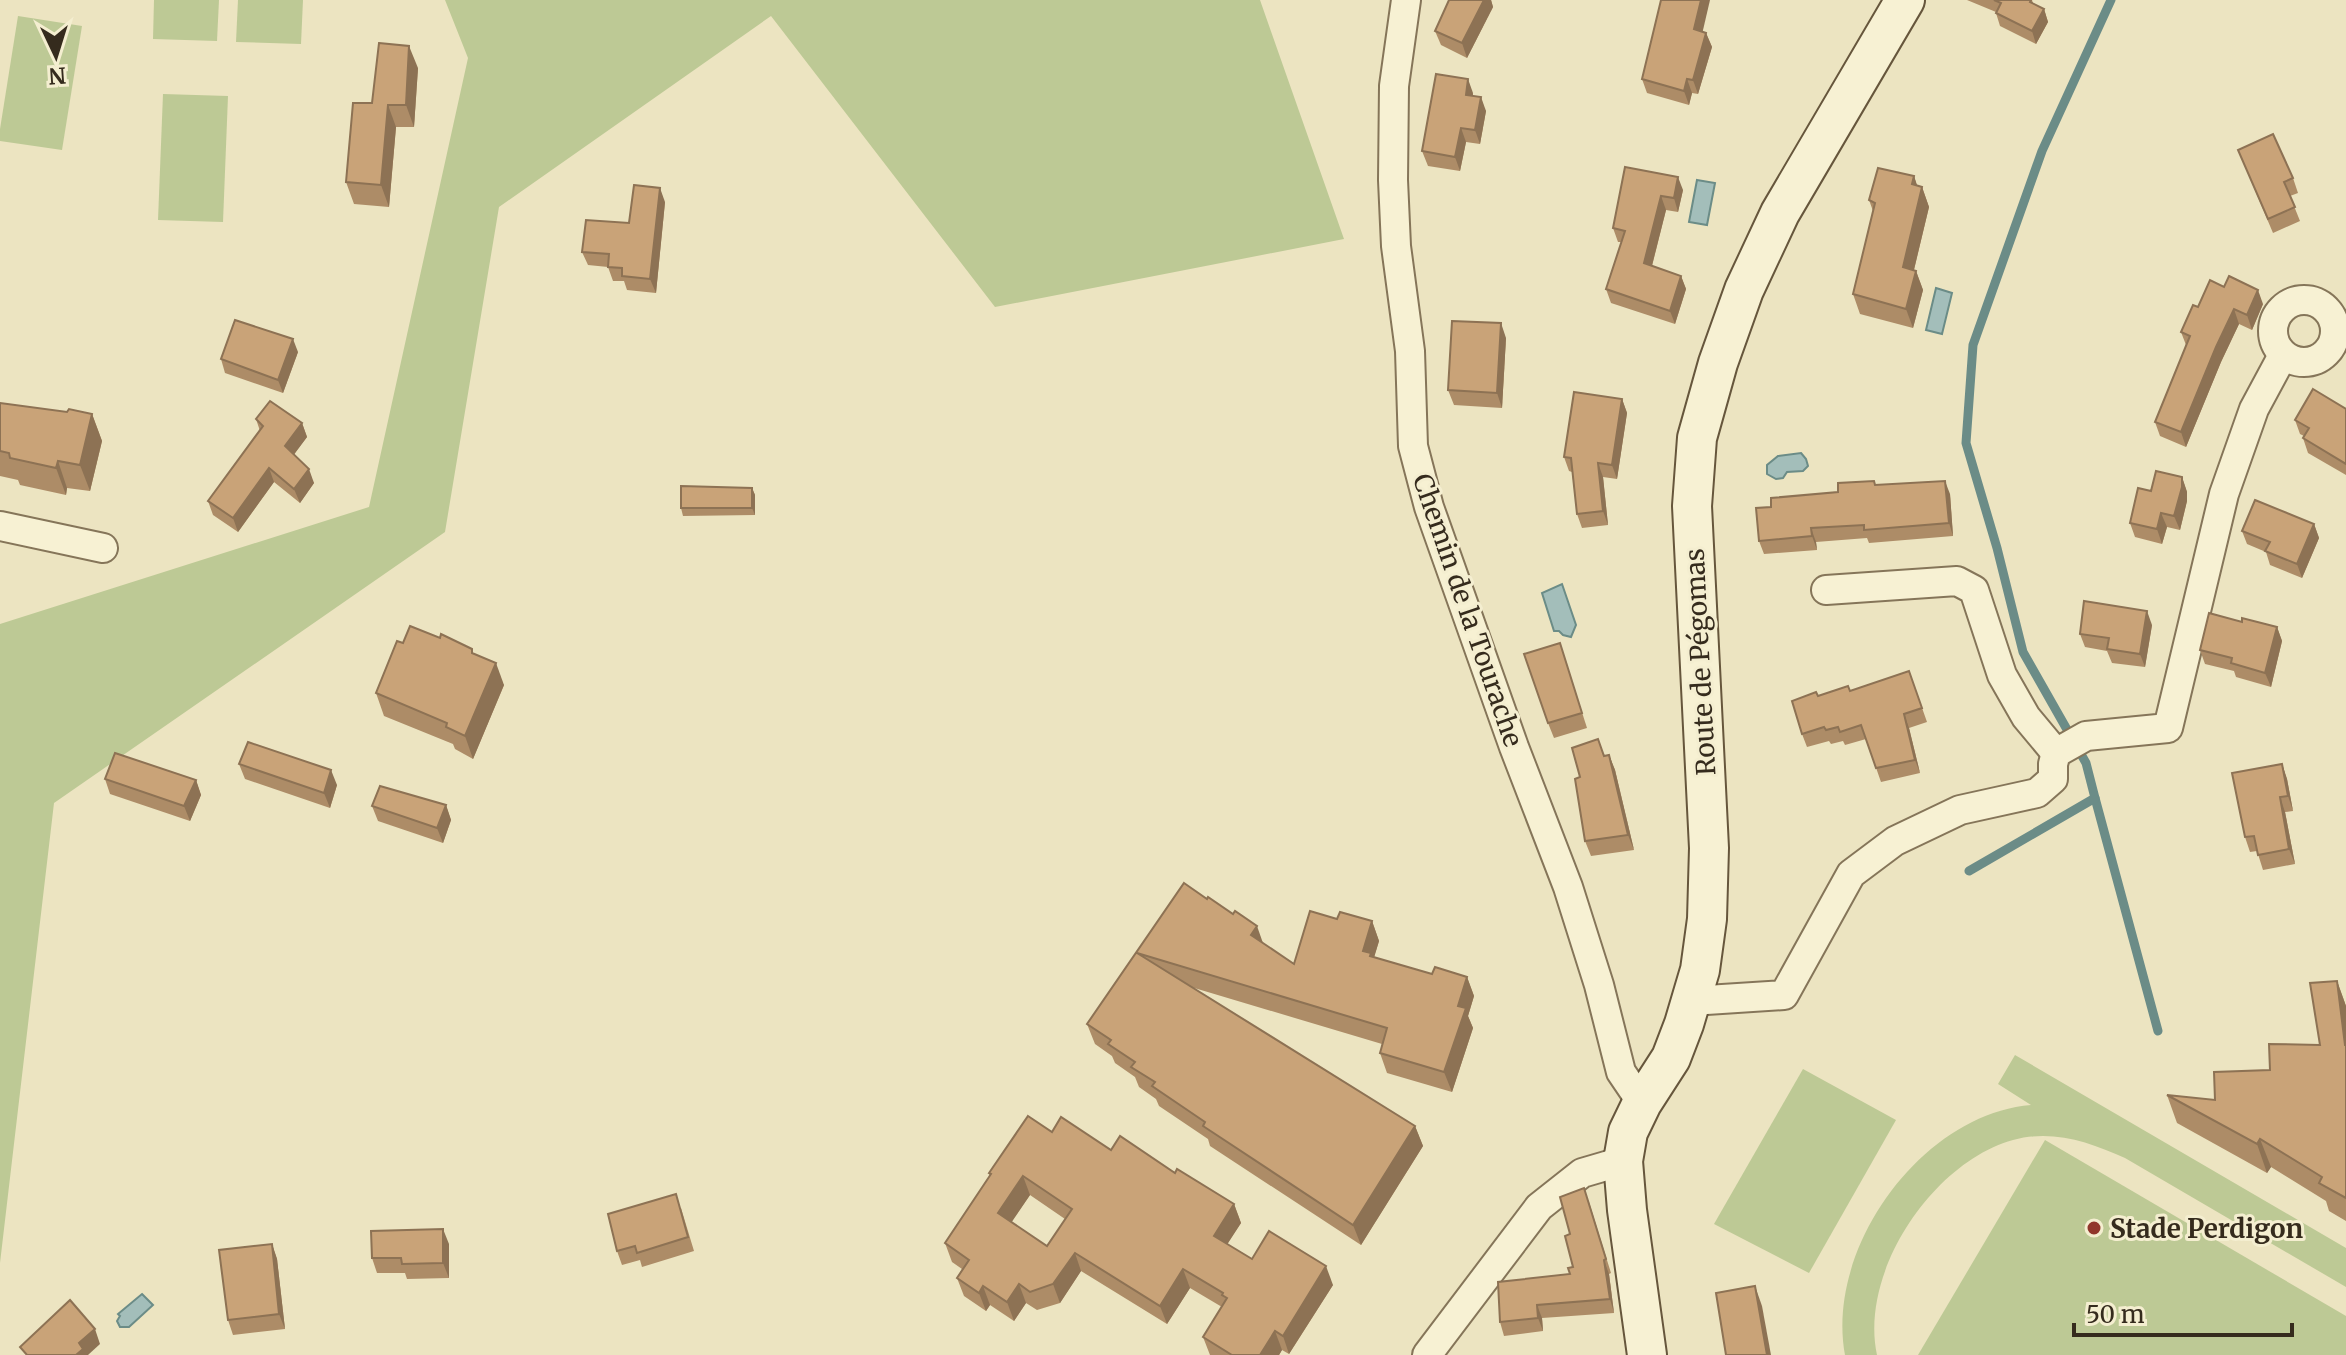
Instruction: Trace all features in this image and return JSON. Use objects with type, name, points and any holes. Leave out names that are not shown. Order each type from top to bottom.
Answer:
[{"type":"main road","name":"Route de Pégomas","points":[[1647,1355],[1623,1161],[1628,1132],[1642,1103],[1671,1058],[1691,1001],[1700,970],[1707,919],[1709,848],[1692,506],[1697,438],[1718,363],[1744,290],[1780,213],[1905,0]]},
{"type":"street","name":"Chemin de la Tourache","points":[[1406,0],[1394,86],[1393,180],[1396,246],[1410,351],[1413,446],[1429,507],[1514,747],[1568,887],[1599,985],[1621,1072],[1642,1103]]},
{"type":"street","points":[[1691,1001],[1784,995],[1851,874],[1895,841],[1960,810],[2037,793],[2053,779],[2053,764],[2069,746],[2168,728],[2224,494],[2254,409],[2283,355]]},
{"type":"street","points":[[0,526],[103,548]]},
{"type":"street","points":[[1826,590],[1957,581],[1974,590],[2002,675],[2026,717],[2069,746]]},
{"type":"street","points":[[1427,1355],[1539,1207],[1582,1173],[1623,1161]]},
{"type":"green space","points":[[154,0],[219,0],[217,41],[153,39]]},
{"type":"green space","points":[[238,0],[303,0],[301,44],[236,42]]},
{"type":"green space","points":[[445,0],[1260,0],[1344,239],[995,307],[771,16],[499,207],[445,532],[54,803],[0,1263],[0,624],[369,507],[468,58]]},
{"type":"green space","points":[[18,16],[82,26],[62,150],[0,141]]},
{"type":"green space","points":[[163,94],[228,96],[223,222],[158,220]]},
{"type":"green space","points":[[2015,1055],[2346,1248],[2346,1287],[2125,1158],[2070,1139],[2028,1137],[1983,1152],[1955,1171],[1930,1196],[1908,1225],[1891,1256],[1879,1289],[1874,1323],[1877,1355],[1845,1355],[1843,1314],[1850,1272],[1866,1231],[1890,1193],[1919,1160],[1953,1133],[1991,1114],[2031,1105],[1998,1084]]},
{"type":"green space","points":[[1803,1069],[1896,1120],[1809,1273],[1714,1224]]},
{"type":"green space","name":"Stade Perdigon","points":[[2045,1140],[2346,1316],[2346,1355],[1918,1355]]},
{"type":"water","points":[[1697,180],[1715,183],[1707,225],[1689,222]]},
{"type":"water","points":[[1936,288],[1952,293],[1942,334],[1926,330]]},
{"type":"water","points":[[1801,453],[1808,466],[1803,471],[1787,472],[1783,478],[1776,479],[1767,474],[1767,465],[1778,456]]},
{"type":"water","points":[[1562,584],[1576,625],[1571,637],[1554,631],[1542,593]]},
{"type":"water","points":[[142,1294],[153,1305],[129,1327],[120,1327],[118,1314]]},
{"type":"building","points":[[1449,0],[1484,0],[1462,43],[1435,31]]},
{"type":"building","points":[[1661,0],[1701,0],[1694,29],[1706,33],[1693,80],[1687,79],[1684,91],[1642,79]]},
{"type":"building","points":[[1994,0],[2031,0],[2044,9],[2032,31],[1996,13],[2001,3]]},
{"type":"building","points":[[379,43],[409,46],[406,105],[388,105],[381,185],[346,182],[353,103],[372,103]]},
{"type":"building","points":[[1436,74],[1468,79],[1466,95],[1481,97],[1475,130],[1461,128],[1455,157],[1422,151]]},
{"type":"building","points":[[2273,134],[2293,178],[2284,182],[2295,207],[2268,219],[2238,150]]},
{"type":"building","points":[[1625,167],[1678,177],[1674,198],[1661,196],[1644,263],[1681,276],[1670,311],[1606,289],[1625,231],[1613,228]]},
{"type":"building","points":[[1878,168],[1914,176],[1912,184],[1922,187],[1903,267],[1916,271],[1906,309],[1853,294],[1875,203],[1869,200]]},
{"type":"building","points":[[634,185],[660,188],[650,279],[622,276],[622,268],[608,267],[609,254],[582,252],[586,220],[629,223]]},
{"type":"building","points":[[2229,276],[2258,290],[2247,315],[2234,309],[2181,432],[2155,422],[2190,336],[2181,332],[2193,305],[2198,307],[2210,280],[2224,287]]},
{"type":"building","points":[[235,320],[293,339],[278,380],[221,359]]},
{"type":"building","points":[[1452,321],[1501,323],[1497,393],[1448,390]]},
{"type":"building","points":[[2313,389],[2346,409],[2346,464],[2303,438],[2309,428],[2295,420]]},
{"type":"building","points":[[1574,392],[1622,399],[1612,465],[1598,463],[1603,511],[1577,514],[1571,458],[1564,457]]},
{"type":"building","points":[[270,401],[302,423],[285,446],[309,469],[294,489],[269,468],[233,518],[208,501],[263,426],[256,419]]},
{"type":"building","points":[[0,403],[92,414],[80,465],[58,461],[56,468],[10,458],[9,453],[0,451]]},
{"type":"building","points":[[2156,471],[2182,477],[2174,516],[2161,513],[2157,529],[2130,523],[2138,488],[2151,491]]},
{"type":"building","points":[[1874,481],[1875,485],[1945,481],[1949,523],[1864,530],[1864,525],[1811,528],[1812,536],[1759,541],[1756,508],[1771,507],[1771,498],[1838,492],[1838,483]]},
{"type":"building","points":[[681,486],[752,488],[752,508],[681,508]]},
{"type":"building","points":[[2255,500],[2314,524],[2297,564],[2265,551],[2270,542],[2242,531]]},
{"type":"building","points":[[2084,601],[2147,611],[2140,654],[2107,649],[2109,638],[2080,634]]},
{"type":"building","points":[[2209,613],[2277,627],[2265,673],[2231,663],[2232,658],[2200,650]]},
{"type":"building","points":[[410,626],[440,638],[441,634],[496,663],[465,736],[446,727],[447,723],[376,693],[397,641],[403,643]]},
{"type":"building","points":[[1560,643],[1582,713],[1548,723],[1524,654]]},
{"type":"building","points":[[1909,671],[1922,708],[1904,714],[1915,760],[1876,768],[1861,725],[1840,732],[1838,727],[1826,730],[1824,727],[1802,734],[1792,701],[1816,692],[1818,696],[1848,686],[1850,691]]},
{"type":"building","points":[[1598,739],[1604,756],[1609,755],[1628,835],[1585,841],[1575,779],[1580,777],[1572,748]]},
{"type":"building","points":[[248,742],[331,770],[324,793],[239,764]]},
{"type":"building","points":[[115,753],[196,780],[184,806],[105,779]]},
{"type":"building","points":[[2282,764],[2288,796],[2280,797],[2289,849],[2258,855],[2254,836],[2245,837],[2232,773]]},
{"type":"building","points":[[380,786],[446,805],[437,828],[372,806]]},
{"type":"building","points":[[1184,883],[1257,926],[1251,935],[1294,964],[1310,911],[1337,919],[1340,912],[1372,921],[1363,951],[1371,953],[1370,956],[1432,974],[1435,967],[1467,977],[1458,1006],[1466,1008],[1444,1072],[1380,1053],[1387,1028],[1137,953],[1415,1126],[1353,1225],[1203,1126],[1205,1122],[1152,1086],[1155,1082],[1131,1067],[1135,1062],[1108,1044],[1111,1040],[1087,1024]]},
{"type":"building","points":[[2337,981],[2346,1045],[2346,1198],[2319,1183],[2322,1177],[2260,1139],[2257,1144],[2167,1095],[2215,1100],[2214,1072],[2270,1070],[2269,1044],[2320,1045],[2310,983]]},
{"type":"building","points":[[1028,1116],[1052,1132],[1061,1117],[1111,1150],[1120,1136],[1175,1173],[1177,1169],[1234,1204],[1214,1236],[1252,1259],[1269,1231],[1326,1266],[1283,1336],[1275,1331],[1260,1355],[1232,1355],[1203,1337],[1227,1298],[1183,1269],[1160,1306],[1075,1253],[1053,1284],[1030,1292],[1019,1284],[1007,1302],[983,1286],[979,1293],[957,1278],[969,1260],[945,1243]],"holes":[[[1023,1176],[1072,1209],[1047,1246],[998,1213]]]},
{"type":"building","points":[[1584,1188],[1606,1259],[1610,1299],[1537,1305],[1538,1318],[1500,1322],[1498,1282],[1570,1274],[1568,1268],[1573,1267],[1565,1236],[1570,1234],[1560,1197]]},
{"type":"building","points":[[676,1194],[688,1237],[637,1253],[635,1246],[617,1251],[608,1214]]},
{"type":"building","points":[[443,1229],[443,1263],[402,1264],[401,1258],[372,1258],[371,1231]]},
{"type":"building","points":[[272,1244],[279,1314],[228,1320],[219,1250]]},
{"type":"building","points":[[1755,1286],[1767,1355],[1726,1355],[1716,1293]]},
{"type":"building","points":[[70,1300],[95,1329],[79,1343],[83,1349],[76,1355],[27,1355],[20,1347]]},
{"type":"waterway","points":[[1969,871],[2095,798],[2086,763],[2023,652],[1966,443],[1973,345],[2042,151],[2111,0]]},
{"type":"waterway","points":[[2095,798],[2158,1031]]},
{"type":"place","name":"Stade Perdigon","points":[[2094,1228]]}]
